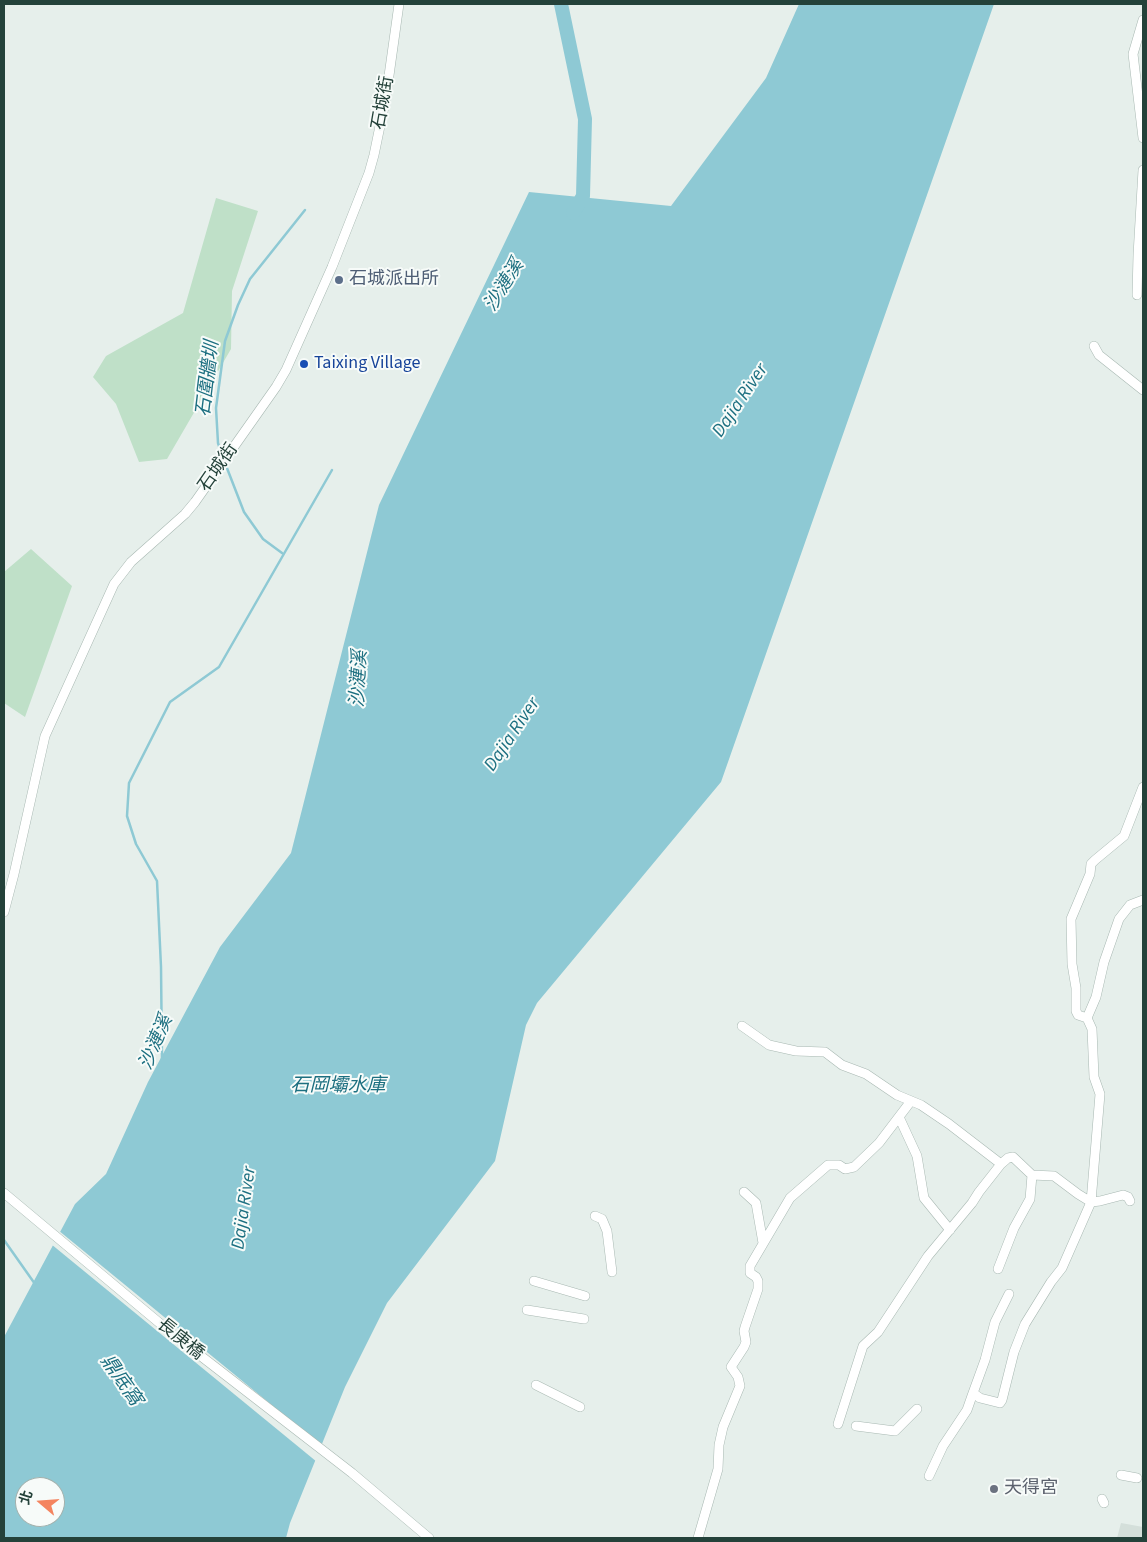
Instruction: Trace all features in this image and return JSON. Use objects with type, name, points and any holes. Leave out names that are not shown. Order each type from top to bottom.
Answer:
[{"type":"street","name":"石城街","points":[[4,912],[45,736],[114,584],[131,562],[185,514],[195,502],[276,387],[286,370],[332,267],[369,173],[374,154],[387,88],[398,4]]},
{"type":"street","points":[[1143,20],[1133,54],[1143,138]]},
{"type":"street","points":[[1137,295],[1143,170]]},
{"type":"street","points":[[1094,346],[1099,355],[1143,390]]},
{"type":"street","points":[[973,1393],[980,1398],[1000,1403],[1002,1400],[1014,1352],[1025,1324],[1062,1268],[1091,1202],[1100,1094],[1094,1077],[1092,1029],[1087,1018],[1078,1015],[1076,1011],[1071,919],[1090,874],[1091,864],[1124,836],[1143,787]]},
{"type":"street","points":[[1087,1018],[1096,997],[1104,962],[1120,920],[1130,906],[1143,900]]},
{"type":"street","points":[[742,1026],[769,1045],[796,1051],[825,1052],[842,1065],[866,1074],[910,1102],[921,1105],[1001,1164]]},
{"type":"street","points":[[698,1538],[718,1469],[719,1445],[723,1427],[740,1381],[731,1367],[746,1342],[745,1327],[758,1285],[756,1277],[750,1273],[750,1266],[790,1198],[828,1165],[839,1165],[845,1169],[854,1167],[879,1143],[910,1102]]},
{"type":"street","points":[[898,1117],[917,1156],[924,1198],[950,1230]]},
{"type":"street","points":[[838,1424],[863,1346],[878,1332],[928,1256],[972,1204],[1001,1164],[1008,1158],[1013,1157],[1032,1175],[1054,1176],[1091,1202],[1100,1202],[1123,1196],[1128,1197],[1130,1201]]},
{"type":"street","points":[[998,1269],[1014,1228],[1030,1199],[1032,1175]]},
{"type":"street","points":[[744,1192],[756,1203],[763,1243]]},
{"type":"street","name":"長庚橋","points":[[4,1193],[175,1336],[352,1473],[429,1538]]},
{"type":"street","points":[[595,1216],[602,1219],[607,1231],[612,1272]]},
{"type":"street","points":[[534,1281],[585,1296]]},
{"type":"street","points":[[929,1476],[944,1446],[967,1410],[985,1360],[995,1322],[1009,1294]]},
{"type":"street","points":[[527,1310],[584,1319]]},
{"type":"street","points":[[536,1385],[580,1407]]},
{"type":"street","points":[[856,1426],[896,1432],[917,1409]]},
{"type":"street","points":[[1121,1475],[1137,1478]]},
{"type":"shaded area","points":[[1121,1523],[1143,1527],[1143,1538],[1117,1538]]},
{"type":"green space","points":[[216,198],[258,211],[232,291],[231,349],[167,459],[139,462],[116,404],[93,377],[106,356],[183,313]]},
{"type":"green space","points":[[31,549],[72,586],[25,717],[4,703],[4,572]]},
{"type":"water","points":[[799,4],[994,4],[721,782],[537,1003],[526,1025],[495,1161],[387,1303],[345,1387],[290,1523],[286,1538],[4,1538],[4,1337],[75,1204],[106,1174],[148,1082],[220,947],[291,853],[379,505],[529,192],[671,206],[766,78]]},
{"type":"pier","points":[[58,1230],[323,1447],[317,1462],[51,1244]]},
{"type":"waterway","name":"沙漣溪","points":[[561,4],[585,119],[583,196],[573,213]]},
{"type":"waterway","name":"石圍牆圳","points":[[223,458],[218,443],[216,408],[225,341],[250,279],[305,210]]},
{"type":"waterway","name":"石圍牆圳","points":[[225,463],[244,512],[263,539],[282,553]]},
{"type":"waterway","points":[[162,1059],[161,967],[157,881],[136,844],[127,816],[129,783],[170,702],[219,667],[332,470]]},
{"type":"waterway","name":"鼎底窩","points":[[4,1240],[35,1284]]},
{"type":"place","name":"石城派出所","points":[[339,280]]},
{"type":"place","name":"Taixing Village","points":[[304,364]]},
{"type":"place","name":"天得宮","points":[[994,1489]]},
{"type":"water label","name":"Dajia River","points":[[741,401]]},
{"type":"water label","name":"Dajia River","points":[[513,735]]},
{"type":"water label","name":"石岡壩水庫","points":[[338,1087]]},
{"type":"water label","name":"Dajia River","points":[[245,1208]]}]
